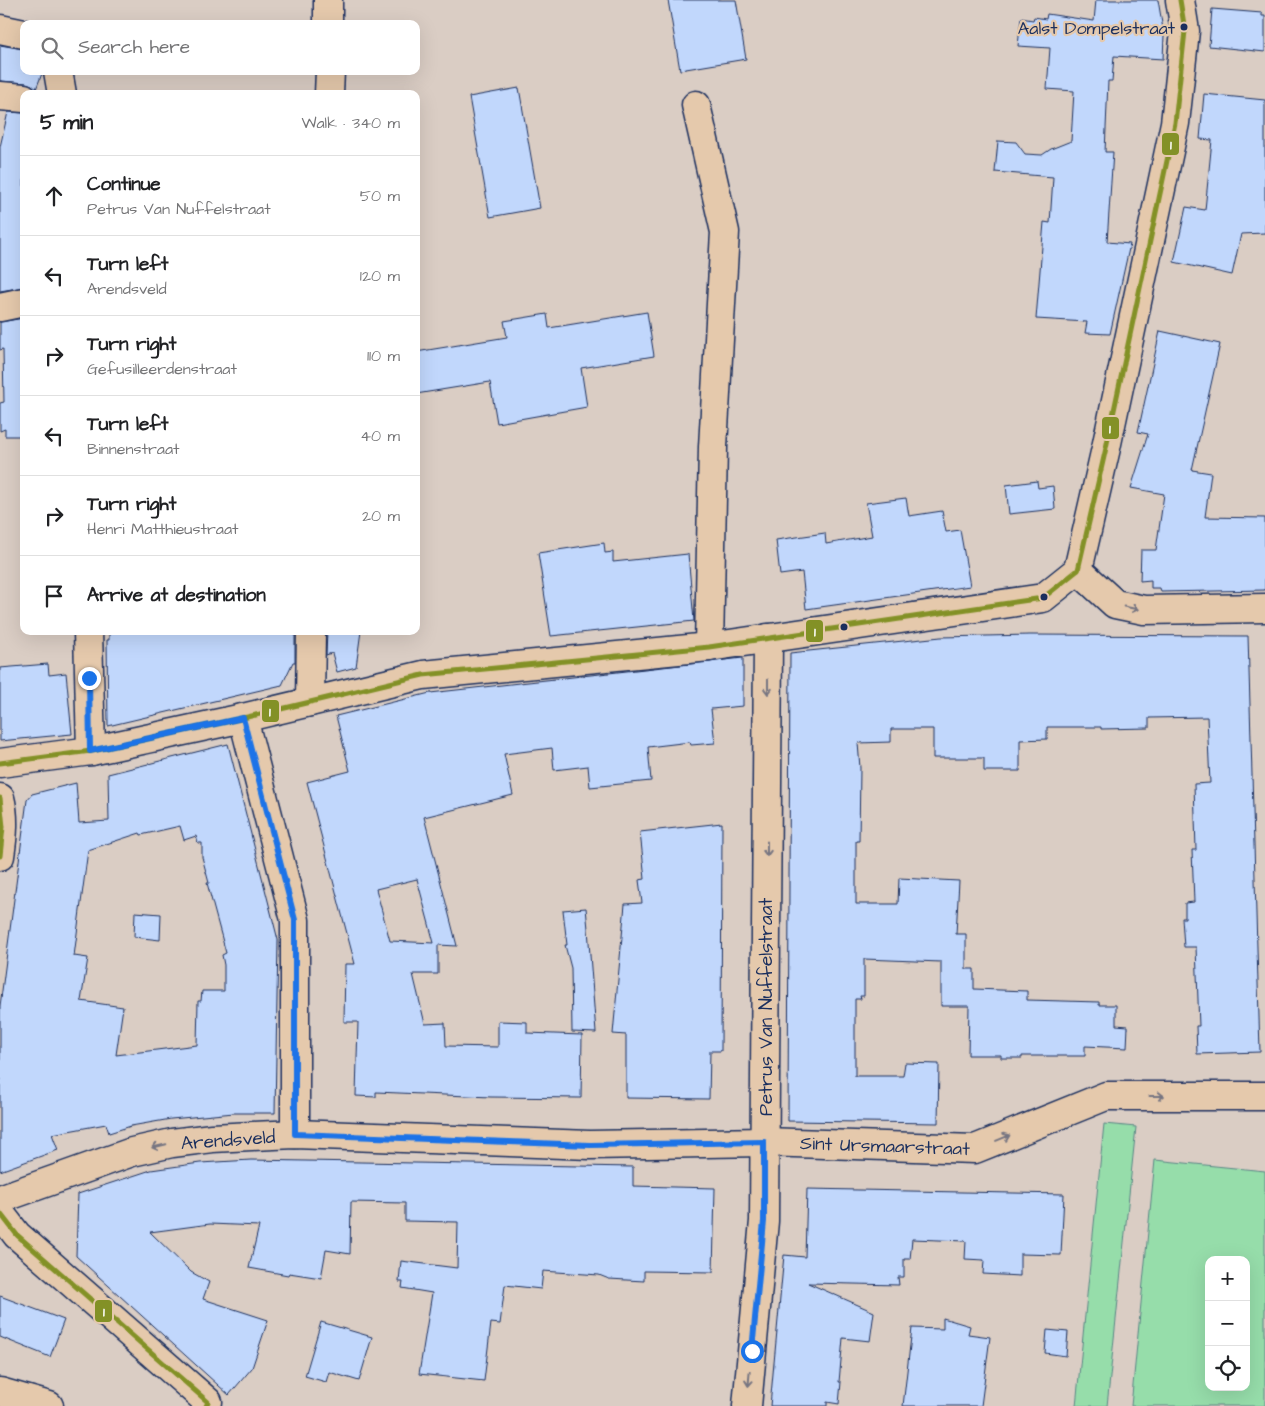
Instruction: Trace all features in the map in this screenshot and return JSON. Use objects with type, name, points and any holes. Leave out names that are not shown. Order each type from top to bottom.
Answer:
[{"type":"street","points":[[328,0],[328,20]]},
{"type":"street","points":[[0,763],[90,751],[243,718],[423,675],[709,647],[1043,598],[1078,570],[1175,123],[1185,31],[1180,0]]},
{"type":"street","points":[[0,29],[20,33]]},
{"type":"street","points":[[59,75],[61,90]]},
{"type":"street","points":[[328,90],[330,75]]},
{"type":"street","points":[[0,96],[20,98]]},
{"type":"street","points":[[696,105],[725,232],[713,447],[709,647]]},
{"type":"street","points":[[0,307],[20,303]]},
{"type":"street","points":[[1078,570],[1114,604],[1144,610],[1265,608]]},
{"type":"street","points":[[88,635],[90,751]]},
{"type":"street","points":[[310,702],[312,635]]},
{"type":"street","name":"Petrus Van Nuffelstraat","points":[[747,1406],[764,1221],[768,638]]},
{"type":"street","points":[[243,718],[295,920],[295,1134]]},
{"type":"street","points":[[0,798],[3,809],[3,833],[0,856]]},
{"type":"street","name":"Sint Ursmaarstraat","points":[[764,1142],[975,1149],[1106,1096],[1265,1096]]},
{"type":"street","name":"Arendsveld","points":[[0,1198],[132,1152],[172,1143],[212,1138],[295,1134],[590,1145],[764,1142]]},
{"type":"street","points":[[0,1213],[18,1235],[208,1405]]},
{"type":"street","points":[[0,1392],[48,1406]]},
{"type":"green space","points":[[1104,1124],[1136,1127],[1107,1406],[1076,1406]]},
{"type":"green space","points":[[1155,1160],[1265,1171],[1265,1406],[1131,1406]]},
{"type":"building","points":[[668,0],[736,0],[746,59],[680,70]]},
{"type":"building","points":[[1096,0],[1158,0],[1164,35],[1163,59],[1114,56],[1112,81],[1108,81],[1105,152],[1113,152],[1107,242],[1130,244],[1110,334],[1085,333],[1087,322],[1036,319],[1044,222],[1050,223],[1053,177],[995,172],[998,141],[1016,142],[1025,154],[1042,155],[1071,141],[1074,91],[1047,89],[1050,48],[1018,46],[1021,18],[1033,20],[1034,17],[1046,19],[1047,14],[1094,21]]},
{"type":"building","points":[[1212,9],[1262,13],[1262,16],[1265,16],[1265,52],[1209,46]]},
{"type":"building","points":[[0,45],[20,48],[20,75],[41,75],[36,89],[26,83],[0,81]]},
{"type":"building","points":[[519,88],[540,208],[490,217],[469,97]]},
{"type":"building","points":[[1204,94],[1265,100],[1265,233],[1241,234],[1232,275],[1174,262],[1186,207],[1205,210],[1212,140],[1200,139]]},
{"type":"building","points":[[8,112],[20,113],[20,288],[0,291],[0,147]]},
{"type":"building","points":[[647,312],[654,356],[581,368],[587,407],[497,423],[490,382],[420,393],[420,351],[507,337],[504,321],[547,314],[549,328]]},
{"type":"building","points":[[20,319],[20,436],[5,436],[5,429],[0,431],[0,403],[4,402],[3,349],[0,350],[0,322]]},
{"type":"building","points":[[1160,331],[1220,344],[1192,470],[1211,473],[1205,517],[1265,518],[1265,590],[1161,592],[1160,588],[1151,588],[1151,580],[1140,581],[1141,550],[1156,550],[1164,494],[1131,488],[1148,434],[1138,432]]},
{"type":"building","points":[[1037,481],[1038,488],[1053,486],[1055,509],[1009,514],[1006,485]]},
{"type":"building","points":[[906,498],[909,516],[942,511],[946,532],[960,530],[970,586],[806,609],[802,572],[780,575],[776,540],[825,533],[826,544],[872,536],[866,503]]},
{"type":"building","points":[[604,543],[605,553],[613,552],[613,562],[688,554],[694,621],[551,636],[538,553]]},
{"type":"building","points":[[109,635],[295,635],[295,662],[293,662],[282,685],[108,726],[107,640],[109,640]]},
{"type":"building","points":[[327,635],[360,635],[356,667],[337,672],[332,653],[326,655]]},
{"type":"building","points":[[1030,635],[1248,636],[1260,1052],[1197,1054],[1196,1026],[1199,1026],[1196,947],[1184,947],[1182,918],[1185,918],[1185,903],[1194,902],[1192,850],[1196,850],[1194,784],[1210,783],[1207,717],[1149,718],[1149,728],[1047,727],[1047,739],[1020,740],[1020,771],[984,771],[984,758],[933,758],[933,729],[891,729],[891,742],[858,743],[860,768],[859,841],[856,841],[856,904],[898,904],[899,878],[959,881],[956,934],[966,934],[966,969],[974,969],[974,989],[1027,991],[1027,1000],[1099,1002],[1099,1005],[1116,1005],[1116,1025],[1128,1026],[1127,1048],[1085,1046],[1085,1056],[1001,1058],[1001,1055],[968,1055],[969,1006],[941,1006],[941,962],[864,959],[864,996],[860,996],[861,999],[855,999],[855,1076],[903,1076],[905,1063],[939,1064],[938,1123],[788,1121],[790,653],[941,637]]},
{"type":"building","points":[[743,658],[743,706],[711,709],[715,743],[691,745],[690,742],[648,747],[651,781],[590,787],[588,766],[554,770],[552,748],[504,754],[513,795],[424,817],[457,946],[438,945],[438,974],[413,974],[425,1024],[445,1023],[446,1046],[498,1047],[498,1021],[527,1022],[527,1033],[582,1035],[581,1098],[491,1097],[376,1092],[376,1097],[356,1096],[358,1022],[344,1022],[345,964],[355,964],[307,782],[350,771],[336,716],[430,693]],"holes":[[[417,879],[434,943],[390,941],[376,889]]]},
{"type":"building","points":[[48,664],[49,675],[66,673],[72,734],[0,741],[0,668]]},
{"type":"building","points":[[228,744],[278,940],[275,1113],[234,1113],[171,1119],[131,1126],[109,1133],[106,1124],[52,1134],[58,1150],[0,1171],[0,1006],[27,800],[32,794],[76,783],[79,823],[109,821],[108,774]],"holes":[[[180,826],[184,840],[196,836],[198,843],[202,843],[202,857],[209,883],[207,883],[226,953],[222,955],[224,991],[202,991],[201,1001],[198,1001],[197,1045],[116,1055],[123,1007],[81,1001],[88,958],[74,956],[88,850],[140,833],[141,835]]]},
{"type":"building","points":[[722,823],[721,1051],[710,1051],[709,1099],[626,1098],[626,1035],[613,1034],[625,904],[642,903],[639,880],[645,879],[640,832]]},
{"type":"building","points":[[586,908],[596,1033],[572,1032],[571,968],[565,945],[567,945],[563,910]]},
{"type":"building","points":[[135,912],[161,914],[160,940],[134,937]]},
{"type":"building","points":[[251,1160],[633,1167],[633,1186],[715,1188],[713,1272],[644,1271],[644,1281],[609,1279],[599,1275],[543,1271],[541,1289],[505,1285],[500,1324],[491,1323],[484,1381],[419,1374],[432,1293],[402,1288],[403,1282],[399,1282],[401,1261],[457,1268],[458,1222],[405,1221],[405,1203],[351,1202],[350,1254],[326,1250],[321,1278],[289,1273],[288,1275],[249,1268],[259,1226],[210,1224],[150,1232],[191,1272],[209,1282],[203,1299],[268,1320],[252,1368],[229,1395],[76,1256],[78,1194],[151,1170],[200,1163]]},
{"type":"building","points":[[807,1189],[1064,1194],[1061,1255],[1020,1254],[1020,1276],[983,1274],[984,1260],[965,1259],[966,1241],[912,1239],[910,1259],[904,1259],[904,1277],[898,1277],[899,1285],[808,1283],[874,1312],[870,1341],[843,1338],[839,1404],[827,1402],[827,1406],[770,1406],[784,1255],[805,1257]]},
{"type":"building","points":[[0,1296],[64,1320],[50,1357],[0,1337]]},
{"type":"building","points":[[943,1318],[970,1326],[968,1334],[990,1337],[981,1406],[903,1406],[912,1328],[943,1329]]},
{"type":"building","points":[[321,1322],[372,1337],[359,1381],[329,1372],[326,1382],[305,1376]]},
{"type":"building","points":[[1047,1330],[1068,1332],[1066,1356],[1045,1353]]},
{"type":"transit line","name":"1","points":[[1078,570],[1175,123],[1185,31],[1180,0]]},
{"type":"transit line","name":"1","points":[[0,763],[91,751],[243,718],[423,675],[709,647],[1043,598],[1078,570]]},
{"type":"transit line","name":"1","points":[[0,798],[3,827],[0,856]]},
{"type":"transit line","name":"1","points":[[0,1213],[17,1235],[208,1402],[206,1406]]},
{"type":"place","name":"Aalst Dompelstraat","points":[[1184,27]]},
{"type":"route","points":[[89,678],[90,751],[243,718],[295,920],[295,1134],[590,1145],[764,1142],[764,1221],[752,1351]]}]
